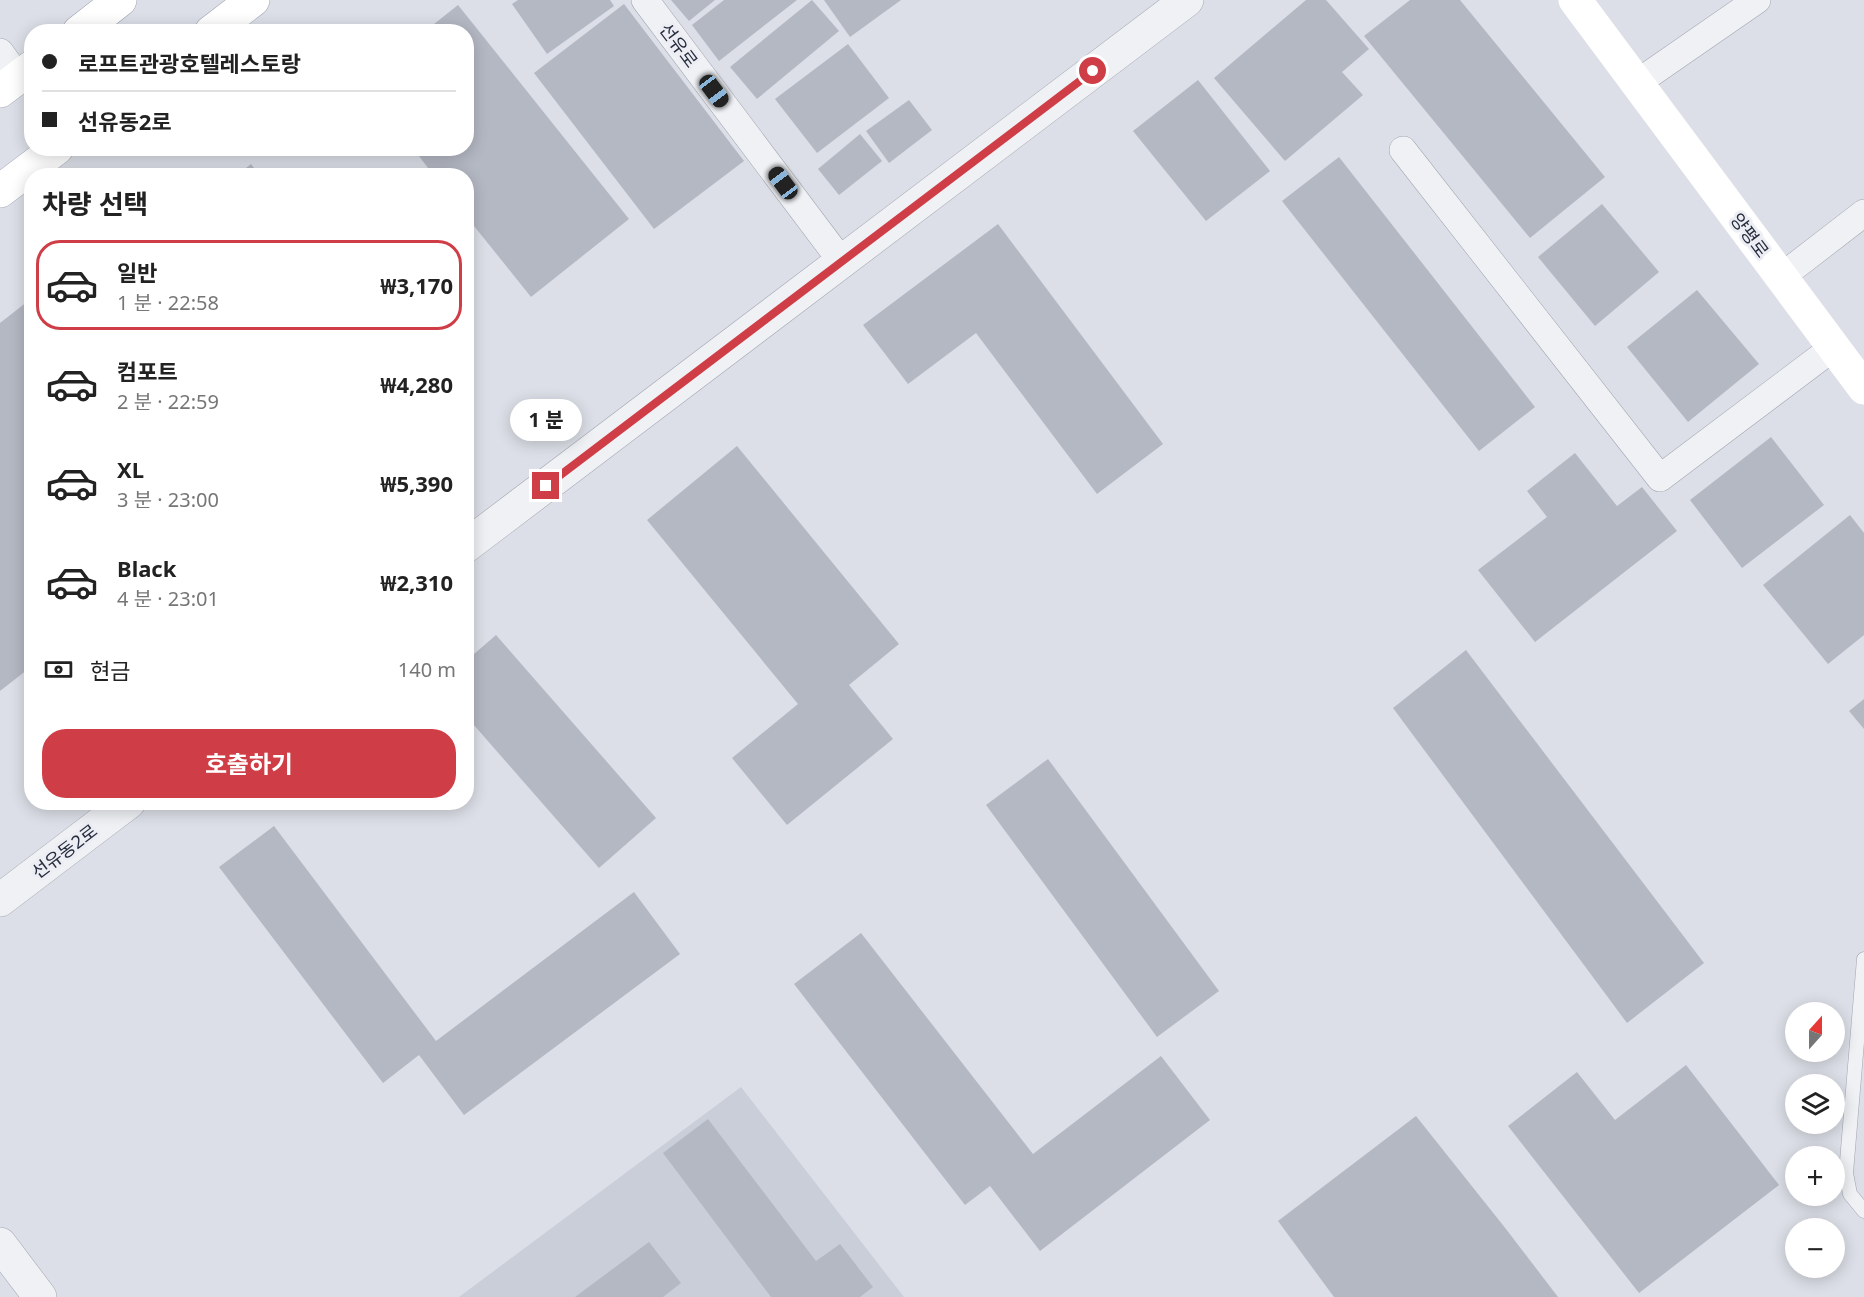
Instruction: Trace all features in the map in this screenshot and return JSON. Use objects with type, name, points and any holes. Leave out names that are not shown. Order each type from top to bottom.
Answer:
[{"type":"main road","points":[[89,24],[120,0]]},
{"type":"main road","points":[[222,24],[253,0]]},
{"type":"main road","name":"양평로","points":[[1575,0],[1864,388]]},
{"type":"main road","points":[[30,168],[46,156]]},
{"type":"main road","points":[[0,191],[24,173]]},
{"type":"street","name":"선유로","points":[[645,0],[842,262]]},
{"type":"street","points":[[474,540],[1187,0]]},
{"type":"street","points":[[1637,83],[1757,0]]},
{"type":"street","points":[[1403,150],[1660,478],[1834,347]]},
{"type":"street","points":[[1781,277],[1864,213]]},
{"type":"street","name":"선유동2로","points":[[0,900],[118,810]]},
{"type":"street","points":[[0,1244],[40,1297]]},
{"type":"lane","points":[[1864,960],[1846,1173],[1850,1194],[1864,1211]]},
{"type":"shaded area","points":[[741,1087],[904,1297],[459,1297]]},
{"type":"building","points":[[518,0],[610,0],[614,6],[547,54],[512,4]]},
{"type":"building","points":[[671,0],[715,0],[689,21]]},
{"type":"building","points":[[724,0],[797,0],[719,61],[692,25]]},
{"type":"building","points":[[812,0],[839,31],[757,99],[730,67]]},
{"type":"building","points":[[824,0],[901,0],[850,37]]},
{"type":"building","points":[[1306,0],[1326,0],[1369,49],[1342,72],[1363,95],[1285,161],[1214,78]]},
{"type":"building","points":[[1410,0],[1460,0],[1605,177],[1530,238],[1364,36]]},
{"type":"building","points":[[624,4],[744,161],[654,229],[534,73]]},
{"type":"building","points":[[458,5],[473,24],[434,24]]},
{"type":"building","points":[[474,25],[629,219],[531,297],[474,226],[474,168],[428,168],[419,156],[474,156]]},
{"type":"building","points":[[848,44],[889,98],[817,153],[775,99]]},
{"type":"building","points":[[1198,80],[1270,171],[1206,221],[1133,131]]},
{"type":"building","points":[[909,100],[932,130],[889,163],[866,131]]},
{"type":"building","points":[[860,134],[882,161],[839,195],[818,169]]},
{"type":"building","points":[[1339,157],[1535,407],[1479,451],[1282,201]]},
{"type":"building","points":[[1602,204],[1659,272],[1595,326],[1538,257]]},
{"type":"building","points":[[998,224],[1163,444],[1097,494],[976,333],[908,384],[863,325]]},
{"type":"building","points":[[1697,290],[1759,364],[1688,422],[1627,347]]},
{"type":"building","points":[[24,304],[24,672],[0,691],[0,323]]},
{"type":"building","points":[[1771,437],[1824,505],[1742,568],[1690,500]]},
{"type":"building","points":[[737,446],[899,644],[849,685],[893,739],[787,825],[732,758],[798,704],[647,520]]},
{"type":"building","points":[[1575,453],[1617,506],[1642,487],[1677,531],[1535,642],[1478,570],[1547,517],[1527,491]]},
{"type":"building","points":[[1850,515],[1864,533],[1864,635],[1828,664],[1763,585]]},
{"type":"building","points":[[496,635],[656,818],[599,868],[474,725],[474,654]]},
{"type":"building","points":[[1466,650],[1704,963],[1627,1023],[1393,708]]},
{"type":"building","points":[[1864,699],[1864,729],[1849,711]]},
{"type":"building","points":[[1048,759],[1219,991],[1157,1037],[986,805]]},
{"type":"building","points":[[274,826],[436,1041],[634,892],[680,954],[464,1115],[419,1055],[383,1083],[219,867]]},
{"type":"building","points":[[861,933],[1033,1154],[1161,1056],[1210,1120],[1040,1251],[990,1186],[965,1205],[794,984]]},
{"type":"building","points":[[1686,1065],[1779,1185],[1639,1293],[1508,1126],[1577,1072],[1615,1120]]},
{"type":"building","points":[[1416,1116],[1558,1297],[1334,1297],[1278,1221]]},
{"type":"building","points":[[708,1119],[816,1261],[840,1244],[873,1287],[860,1297],[771,1297],[663,1153]]},
{"type":"building","points":[[649,1242],[681,1283],[663,1297],[575,1297]]},
{"type":"route","points":[[546,486],[1093,71]]}]
